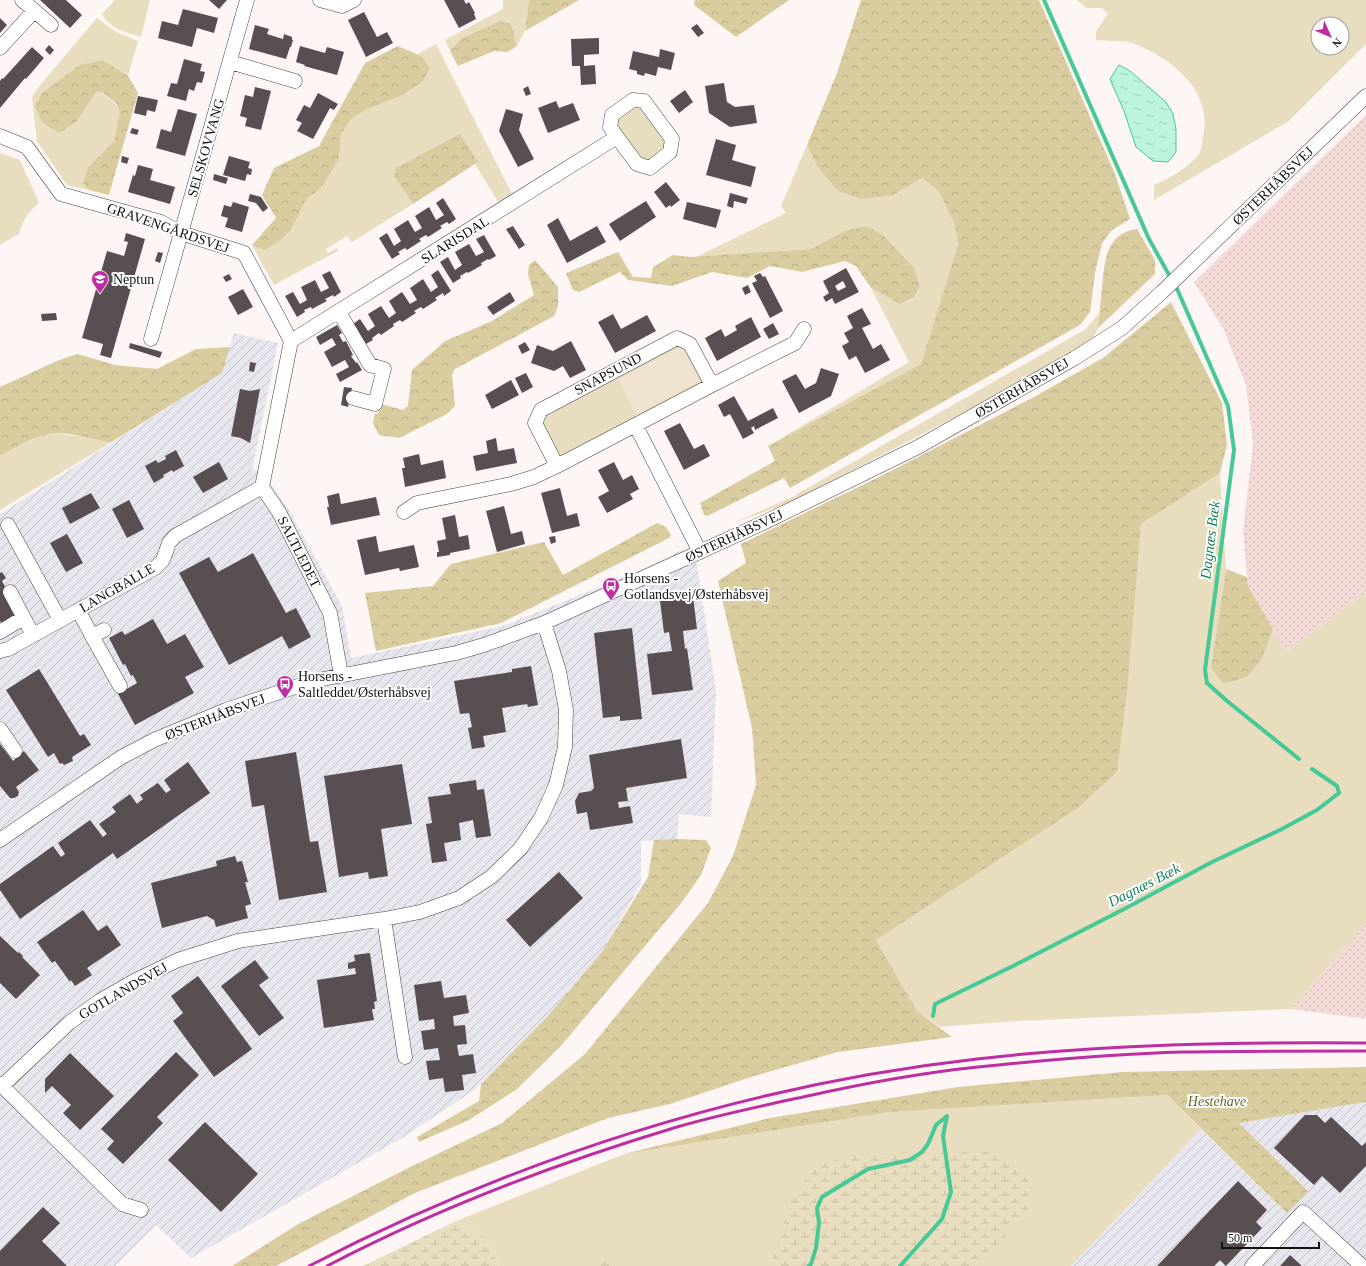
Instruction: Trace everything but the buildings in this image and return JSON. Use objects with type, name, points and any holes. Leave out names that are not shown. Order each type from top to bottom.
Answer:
[{"type":"street","points":[[22,0],[51,25]]},
{"type":"street","name":"SELSKOVVANG","points":[[152,339],[247,0]]},
{"type":"street","points":[[320,0],[342,6],[354,0]]},
{"type":"street","points":[[0,48],[34,11]]},
{"type":"street","points":[[230,62],[295,81]]},
{"type":"street","name":"ØSTERHÅBSVEJ","points":[[0,840],[120,758],[154,740],[226,710],[314,681],[456,653],[484,645],[544,623],[763,523],[904,454],[998,403],[1122,328],[1162,292],[1366,96]]},
{"type":"street","points":[[633,100],[644,101],[672,139],[670,152],[650,168],[637,164],[617,137],[610,127],[612,116],[633,100]]},
{"type":"street","name":"GRAVENGÅRDSVEJ","points":[[0,136],[28,147],[61,194],[161,222],[182,233],[244,253],[291,341]]},
{"type":"street","name":"SLARISDAL","points":[[291,341],[617,137]]},
{"type":"street","points":[[339,312],[370,365],[384,369],[374,404],[353,398]]},
{"type":"street","points":[[404,512],[417,503],[511,484],[534,477],[636,426],[795,343],[804,329]]},
{"type":"street","name":"SNAPSUND","points":[[557,466],[535,423],[540,410],[610,372],[676,338],[690,344],[712,385]]},
{"type":"street","points":[[262,487],[291,341]]},
{"type":"street","points":[[636,426],[700,552]]},
{"type":"street","name":"LANGBALLE","points":[[0,651],[8,649],[155,568],[163,560],[169,543],[174,536],[262,487]]},
{"type":"street","name":"SALTLEDET","points":[[262,487],[279,512],[330,613],[341,675]]},
{"type":"street","points":[[8,525],[60,620]]},
{"type":"street","points":[[10,592],[33,635]]},
{"type":"street","points":[[78,610],[98,633],[120,686]]},
{"type":"street","points":[[0,632],[23,618]]},
{"type":"street","name":"GOTLANDSVEJ","points":[[141,1210],[122,1204],[1,1085],[69,1023],[101,1000],[136,980],[178,960],[238,941],[384,919],[420,912],[459,898],[491,877],[520,849],[541,818],[556,785],[565,747],[566,710],[559,671],[544,623]]},
{"type":"street","points":[[0,729],[15,751]]},
{"type":"street","points":[[384,919],[405,1057]]},
{"type":"street","points":[[1252,1266],[1304,1212],[1362,1266]]},
{"type":"shaded area","points":[[1366,115],[1366,592],[1286,652],[1248,586],[1243,531],[1253,444],[1246,385],[1224,330],[1194,282]]},
{"type":"shaded area","points":[[234,333],[278,343],[252,470],[261,471],[289,510],[342,606],[351,658],[503,626],[639,571],[684,549],[697,565],[716,690],[711,817],[679,814],[677,839],[641,841],[641,884],[601,953],[547,1017],[473,1091],[404,1137],[191,1258],[156,1225],[115,1266],[0,1266],[0,514],[222,373]]},
{"type":"shaded area","points":[[682,346],[700,381],[636,415],[618,379]]},
{"type":"shaded area","points":[[1366,924],[1366,1019],[1291,1009]]},
{"type":"shaded area","points":[[1366,1102],[1366,1266],[1071,1266],[1201,1129],[1287,1213],[1308,1191],[1239,1123]]},
{"type":"green space","points":[[115,0],[150,0],[141,37],[113,27],[105,19],[102,14]]},
{"type":"green space","points":[[503,0],[529,0],[525,31],[517,46],[511,24],[461,39],[450,51],[445,40],[503,9]]},
{"type":"green space","points":[[529,0],[579,0],[525,31]]},
{"type":"green space","points":[[695,0],[789,0],[736,37],[694,5]]},
{"type":"green space","points":[[861,0],[1039,0],[1115,174],[1130,219],[1112,230],[1102,243],[1095,273],[1090,312],[1080,325],[790,488],[784,478],[707,516],[704,515],[700,503],[775,461],[768,446],[921,364],[958,245],[955,225],[939,192],[923,178],[893,195],[862,199],[838,191],[817,166],[807,145],[837,73]]},
{"type":"green space","points":[[1077,0],[1366,0],[1366,44],[1289,121],[1154,200],[1154,185],[1173,176],[1184,168],[1199,154],[1201,150],[1205,120],[1202,104],[1195,90],[1186,78],[1161,57],[1132,43],[1096,40],[1096,31],[1108,14],[1102,8],[1086,8]]},
{"type":"green space","points":[[97,18],[116,32],[138,41],[128,76],[103,60],[77,121],[96,92],[111,100],[121,113],[114,141],[88,167],[83,184],[89,190],[67,185],[37,141],[32,97],[40,85]]},
{"type":"green space","points":[[500,21],[511,24],[517,46],[507,52],[494,51],[458,66],[450,51],[461,39]]},
{"type":"green space","points":[[436,44],[512,194],[498,202],[475,164],[478,162],[394,177],[413,204],[352,242],[347,236],[326,249],[328,253],[337,248],[338,251],[274,285],[252,245],[264,250],[291,230],[307,198],[319,190],[339,159],[341,134],[351,119],[367,109],[421,56],[418,54]]},
{"type":"green space","points":[[398,46],[421,56],[430,68],[423,81],[400,96],[367,109],[351,119],[341,134],[339,159],[319,190],[307,198],[291,230],[278,242],[264,250],[252,245],[276,218],[262,195],[274,168],[319,146],[365,63]]},
{"type":"green space","points":[[103,60],[128,76],[138,93],[109,195],[89,190],[83,184],[88,167],[114,141],[120,113],[116,103],[103,93],[96,92],[77,121],[59,133],[42,122],[35,106],[42,93],[80,65]]},
{"type":"green space","points":[[635,106],[641,107],[667,142],[666,148],[648,161],[643,160],[616,125],[617,119]]},
{"type":"green space","points":[[460,134],[478,162],[413,204],[394,177],[396,168]]},
{"type":"green space","points":[[807,145],[817,166],[893,195],[923,178],[939,192],[955,225],[958,246],[921,364],[768,446],[909,362],[871,288],[900,304],[914,299],[920,286],[844,231],[811,249],[696,257],[786,213],[781,206]]},
{"type":"green space","points":[[0,153],[20,160],[39,203],[26,217],[19,234],[0,245]]},
{"type":"green space","points":[[867,226],[883,235],[914,268],[920,286],[914,298],[900,304],[871,288],[856,266],[845,261],[802,272],[770,266],[747,278],[712,272],[672,286],[628,280],[620,272],[579,292],[573,290],[566,273],[618,252],[633,277],[651,278],[653,267],[673,255],[690,257],[811,249],[844,231]]},
{"type":"green space","points":[[1137,229],[1155,260],[1155,274],[1098,328],[1104,268],[1109,250],[1118,237],[1126,232]]},
{"type":"green space","points":[[535,260],[558,287],[558,306],[554,316],[455,369],[452,374],[455,406],[447,414],[399,438],[379,435],[373,423],[375,413],[378,414],[381,404],[403,410],[408,406],[412,370],[445,341],[492,321],[534,295],[528,274],[529,265]]},
{"type":"green space","points":[[1171,302],[1222,403],[1227,445],[1220,473],[1141,524],[1127,692],[1117,772],[1078,808],[876,940],[917,1011],[952,1037],[838,1052],[754,1076],[670,1104],[608,1118],[415,1193],[276,1266],[232,1266],[300,1223],[404,1170],[502,1123],[585,1054],[708,903],[733,856],[756,785],[752,728],[718,581],[746,563],[741,544],[883,475],[1032,398],[1103,358]]},
{"type":"green space","points":[[1099,313],[1098,328],[1093,339],[984,402],[791,502],[731,524],[792,497],[1086,329]]},
{"type":"green space","points":[[680,342],[687,345],[704,378],[702,386],[566,456],[558,455],[540,420],[542,414]]},
{"type":"green space","points":[[230,347],[222,373],[110,443],[76,435],[58,433],[42,436],[0,455],[0,387],[59,360],[78,354],[115,365],[157,369],[196,349]]},
{"type":"green space","points":[[59,434],[88,437],[110,443],[0,510],[0,455],[43,435]]},
{"type":"green space","points":[[1220,473],[1226,569],[1211,668],[1223,684],[1247,677],[1262,659],[1273,629],[1286,652],[1366,592],[1366,924],[1291,1009],[1018,1021],[940,1027],[917,1011],[876,940],[1078,808],[1117,772],[1141,524]]},
{"type":"green space","points":[[657,523],[666,527],[671,535],[669,538],[501,623],[376,651],[365,593],[433,586],[451,564],[544,542],[563,575]]},
{"type":"green space","points":[[1226,569],[1247,577],[1248,586],[1273,629],[1262,659],[1247,677],[1223,684],[1211,668]]},
{"type":"green space","points":[[654,840],[706,840],[711,848],[701,875],[682,902],[560,1047],[516,1090],[469,1120],[419,1142],[417,1137],[479,1101],[481,1084],[547,1017],[601,953],[648,877]]},
{"type":"green space","name":"Hestehave","points":[[1366,1067],[1366,1102],[1239,1123],[1308,1191],[1287,1213],[1167,1095],[890,1112],[624,1154],[770,1118],[958,1087],[1122,1072]]},
{"type":"green space","points":[[1167,1095],[1201,1129],[1071,1266],[500,1266],[483,1236],[456,1221],[624,1154],[890,1112]]},
{"type":"green space","points":[[990,1152],[1006,1159],[1025,1177],[1034,1190],[1030,1207],[981,1266],[770,1266],[790,1203],[811,1171],[818,1165],[857,1154]]},
{"type":"green space","points":[[456,1221],[483,1236],[500,1266],[363,1266]]},
{"type":"green space","points":[[608,1258],[614,1260],[617,1266],[595,1266]]},
{"type":"water","points":[[1119,65],[1130,71],[1166,102],[1173,114],[1176,129],[1176,152],[1168,162],[1153,161],[1136,147],[1124,111],[1110,79]]},
{"type":"waterway","name":"Dagnæs Bæk","points":[[1044,0],[1149,239],[1178,291],[1228,406],[1234,450],[1205,670],[1207,683],[1299,759]]},
{"type":"waterway","name":"Dagnæs Bæk","points":[[933,1016],[935,1004],[1013,966],[1212,862],[1280,830],[1317,810],[1339,793],[1337,786],[1312,769]]},
{"type":"waterway","points":[[809,1266],[816,1248],[819,1223],[817,1208],[822,1197],[868,1169],[910,1160],[922,1152],[928,1144],[936,1125],[947,1116]]},
{"type":"waterway","name":"Dagnæs Bæk","points":[[900,1266],[942,1219],[951,1192],[943,1136],[947,1116]]},
{"type":"railway","points":[[309,1266],[388,1227],[468,1192],[550,1160],[634,1132],[718,1108],[804,1087],[890,1071],[977,1059],[1074,1050],[1171,1045],[1366,1043]]},
{"type":"railway","points":[[327,1266],[455,1206],[499,1188],[632,1141],[677,1127],[755,1107],[890,1079],[956,1069],[1106,1056],[1183,1052],[1366,1051]]},
{"type":"place","name":"Neptun","points":[[100,294]]},
{"type":"place","name":"Horsens - Gotlandsvej/Østerhåbsvej","points":[[611,601]]},
{"type":"place","name":"Horsens - Saltleddet/Østerhåbsvej","points":[[285,699]]}]
